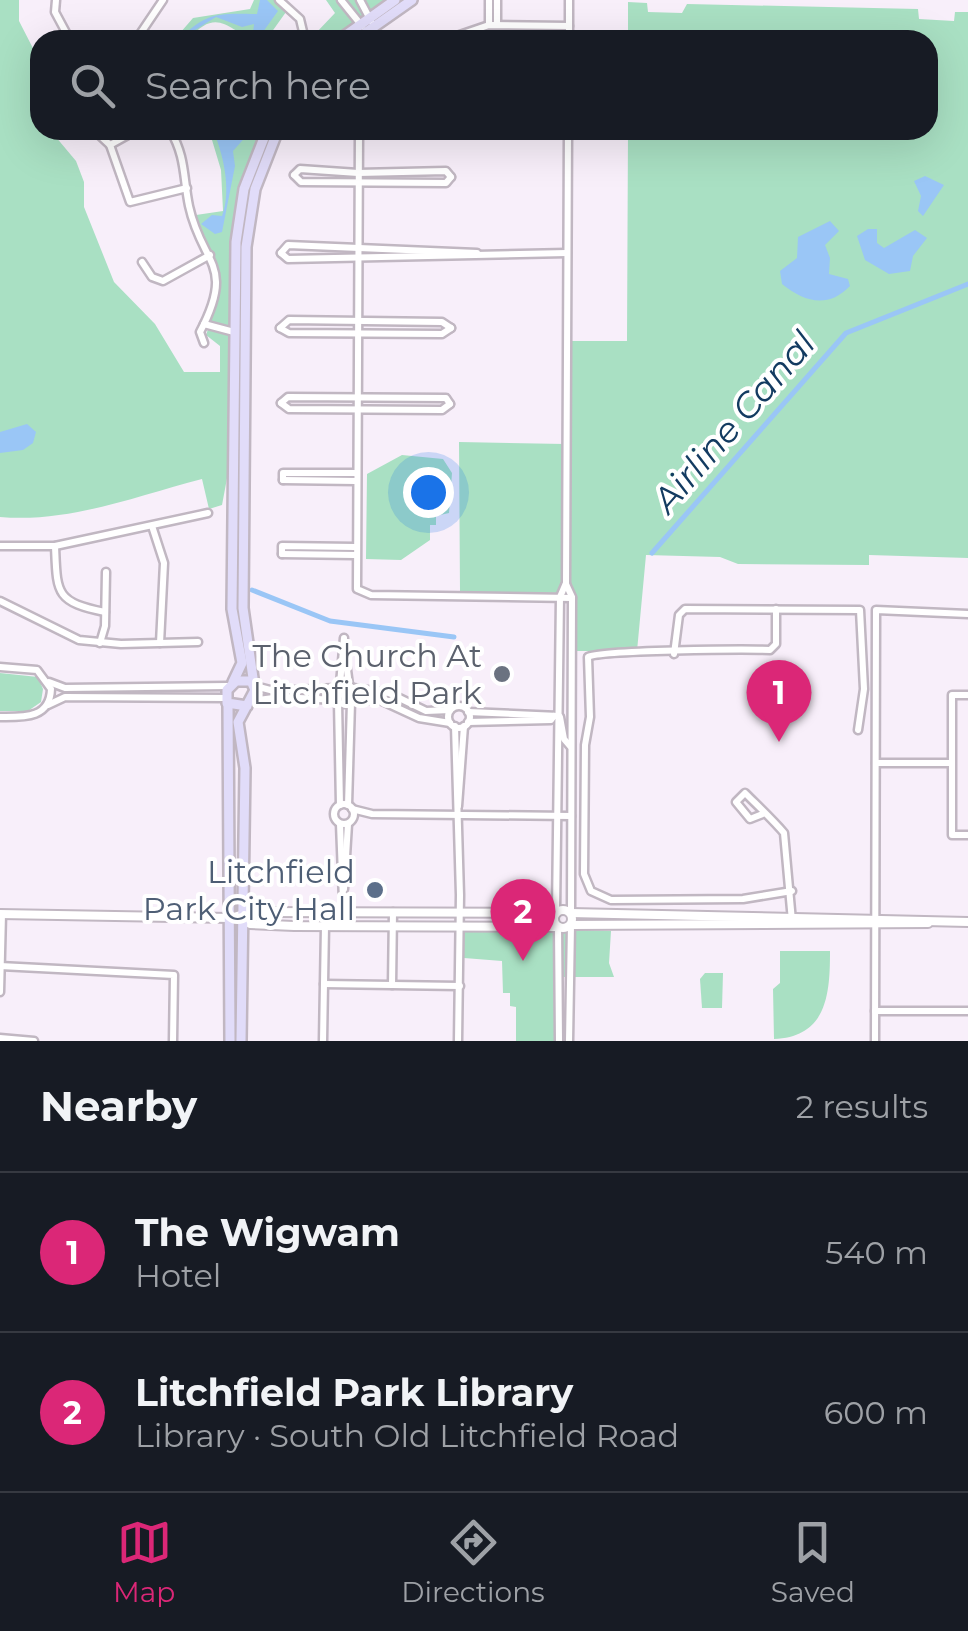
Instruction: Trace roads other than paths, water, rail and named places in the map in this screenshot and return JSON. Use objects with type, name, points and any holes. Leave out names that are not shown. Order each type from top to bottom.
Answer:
[{"type":"main road","points":[[364,30],[395,0]]},
{"type":"main road","points":[[358,30],[412,0]]},
{"type":"main road","points":[[241,1041],[227,701],[242,663],[234,332],[239,216],[249,174],[263,140]]},
{"type":"main road","points":[[238,608],[246,247],[255,189],[274,140]]},
{"type":"main road","points":[[230,1041],[245,768],[238,728],[255,686],[239,625]]},
{"type":"main road","points":[[231,684],[246,679],[255,686]]},
{"type":"main road","points":[[227,701],[249,703]]},
{"type":"street","points":[[55,0],[55,12],[65,30]]},
{"type":"street","points":[[142,30],[162,0]]},
{"type":"street","points":[[279,0],[300,19],[303,30]]},
{"type":"street","points":[[341,0],[368,25]]},
{"type":"street","points":[[360,0],[368,25]]},
{"type":"street","points":[[493,0],[493,25]]},
{"type":"street","points":[[569,0],[569,30]]},
{"type":"street","points":[[477,30],[493,25],[569,26]]},
{"type":"street","points":[[105,140],[130,202],[187,188]]},
{"type":"street","points":[[110,144],[117,140]]},
{"type":"street","points":[[175,140],[184,158],[192,218],[218,283],[200,332],[204,343]]},
{"type":"street","points":[[359,140],[355,551],[359,594],[572,598]]},
{"type":"street","points":[[568,140],[566,583],[572,598],[569,1041]]},
{"type":"street","points":[[321,176],[407,176],[446,170],[452,177],[446,183],[407,176]]},
{"type":"street","points":[[319,252],[288,245],[281,252],[288,258],[319,252],[567,253]]},
{"type":"street","points":[[142,262],[152,278],[163,280],[210,255]]},
{"type":"street","points":[[318,328],[284,321],[280,328],[282,333],[358,327],[442,334],[451,328],[442,322],[406,328]]},
{"type":"street","points":[[204,324],[234,332]]},
{"type":"street","points":[[317,403],[290,409],[281,403],[286,398],[317,403],[406,403],[446,398],[450,404],[442,410],[406,403]]},
{"type":"street","points":[[318,477],[356,477]]},
{"type":"street","points":[[0,546],[55,546],[208,513]]},
{"type":"street","points":[[152,526],[164,563],[160,643]]},
{"type":"street","points":[[55,546],[55,578],[62,596],[80,607],[105,612]]},
{"type":"street","points":[[318,550],[282,554],[282,546],[355,551]]},
{"type":"street","points":[[100,643],[106,572]]},
{"type":"street","points":[[559,1041],[557,716],[560,597],[566,583]]},
{"type":"street","points":[[0,601],[31,614],[56,632],[100,643],[198,642]]},
{"type":"street","points":[[674,654],[683,609],[858,610],[864,622],[864,689],[858,730]]},
{"type":"street","points":[[776,609],[776,642],[771,650],[730,648],[588,656],[584,878],[591,892],[603,898],[743,899],[792,891]]},
{"type":"street","points":[[875,1041],[876,610],[968,614]]},
{"type":"street","points":[[344,926],[352,701],[344,642],[337,701],[347,806]]},
{"type":"street","points":[[0,668],[37,670],[49,682],[64,688],[95,693],[227,701]]},
{"type":"street","points":[[48,705],[49,682]]},
{"type":"street","points":[[0,717],[30,717],[60,697],[231,684]]},
{"type":"street","points":[[255,686],[274,692],[351,686],[389,693],[426,712],[458,706],[468,712],[557,716],[564,720],[564,740],[571,747]]},
{"type":"street","points":[[968,695],[952,695],[952,835],[968,835]]},
{"type":"street","points":[[249,703],[281,697],[380,700],[419,718],[459,724],[550,720],[557,716]]},
{"type":"street","points":[[450,710],[459,724],[458,1041]]},
{"type":"street","points":[[459,724],[468,712]]},
{"type":"street","points":[[876,763],[952,763]]},
{"type":"street","points":[[765,813],[748,819],[736,802],[744,794],[765,813],[785,834],[792,921]]},
{"type":"street","points":[[347,823],[334,814],[347,806],[372,814],[570,816]]},
{"type":"street","points":[[347,823],[372,814]]},
{"type":"street","points":[[0,992],[1,914],[236,918],[252,912],[393,912],[558,927],[792,921]]},
{"type":"street","points":[[392,985],[393,912]]},
{"type":"street","points":[[236,918],[250,924],[325,926],[392,926],[556,913],[968,922]]},
{"type":"street","points":[[323,1041],[325,926]]},
{"type":"street","points":[[1,966],[174,975],[174,1041]]},
{"type":"street","points":[[324,984],[460,986]]},
{"type":"street","points":[[875,1011],[968,1011]]},
{"type":"street","points":[[0,1038],[34,1041]]},
{"type":"water","points":[[260,0],[267,0],[278,11],[264,30],[253,30],[254,24],[242,27],[216,17],[190,30],[213,16],[257,14]]},
{"type":"water","points":[[217,140],[243,140],[233,151],[235,166],[222,232],[215,234],[201,224],[212,215],[222,216],[225,206]]},
{"type":"water","points":[[925,176],[944,185],[923,216],[918,211],[921,196],[914,181]]},
{"type":"water","points":[[830,221],[839,231],[825,245],[830,258],[829,274],[848,279],[850,286],[833,298],[807,299],[782,284],[780,271],[797,258],[798,237]]},
{"type":"water","points":[[877,229],[877,243],[884,248],[915,230],[927,238],[913,256],[910,271],[889,274],[865,260],[857,236]]},
{"type":"water","points":[[27,424],[36,432],[33,443],[23,450],[0,453],[0,432]]},
{"type":"waterway","name":"Airline Canal","points":[[652,553],[846,333],[968,284]]},
{"type":"waterway","name":"Airline Canal","points":[[252,590],[330,621],[454,637]]},
{"type":"place","name":"The Church At Litchfield Park","points":[[502,674]]},
{"type":"place","name":"The Wigwam","points":[[779,742]]},
{"type":"place","name":"Litchfield Park City Hall","points":[[375,890]]},
{"type":"place","name":"Litchfield Park Library","points":[[523,961]]}]
